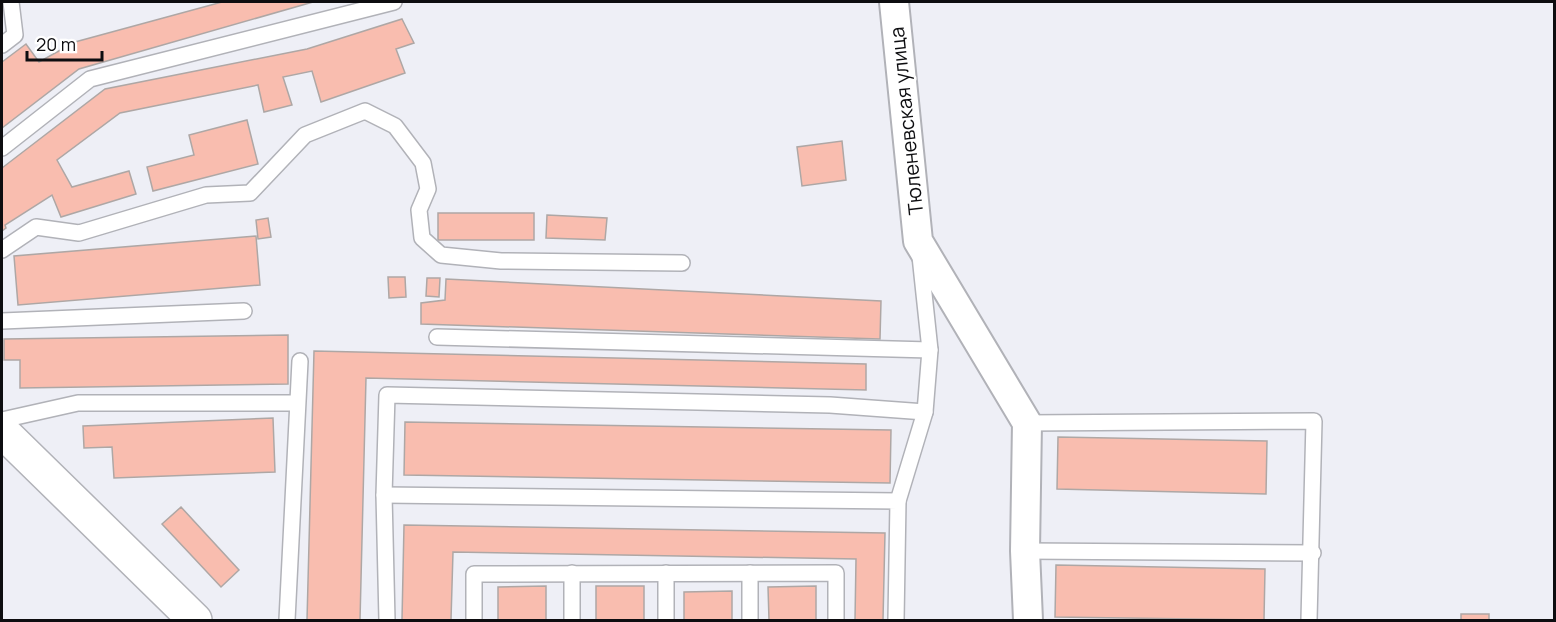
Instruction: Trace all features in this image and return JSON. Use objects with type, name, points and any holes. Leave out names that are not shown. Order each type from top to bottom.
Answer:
[{"type":"street","name":"Тюленевская улица","points":[[894,2],[918,241]]},
{"type":"street","points":[[918,241],[1027,423],[1026,618]]},
{"type":"street","points":[[2,431],[195,621]]},
{"type":"lane","points":[[2,45],[15,35],[11,2]]},
{"type":"lane","points":[[2,148],[90,80],[394,2]]},
{"type":"lane","points":[[2,250],[36,227],[80,233],[206,195],[250,193],[305,135],[365,111],[395,126],[423,163],[428,189],[419,210],[422,238],[441,255],[501,261],[682,263]]},
{"type":"lane","points":[[896,621],[898,501],[925,412],[930,350],[918,241]]},
{"type":"lane","points":[[2,320],[244,311]]},
{"type":"lane","points":[[437,337],[930,350]]},
{"type":"lane","points":[[287,621],[296,403],[300,361]]},
{"type":"lane","points":[[387,621],[384,495],[387,395],[830,405],[925,412]]},
{"type":"lane","points":[[2,420],[78,403],[296,403]]},
{"type":"lane","points":[[1027,423],[1314,420],[1313,553],[1309,621]]},
{"type":"lane","points":[[384,495],[898,501]]},
{"type":"lane","points":[[1025,551],[1313,553]]},
{"type":"lane","points":[[572,573],[572,621]]},
{"type":"lane","points":[[666,573],[666,621]]},
{"type":"lane","points":[[750,573],[750,621]]},
{"type":"lane","points":[[474,621],[474,574],[836,573],[836,621]]},
{"type":"building","points":[[222,2],[313,2],[79,69],[2,128],[2,62],[26,44],[39,62],[75,42]]},
{"type":"building","points":[[402,19],[414,43],[396,49],[405,73],[321,102],[312,71],[283,77],[292,105],[264,112],[258,85],[120,113],[57,160],[72,187],[129,171],[136,194],[61,217],[52,195],[5,225],[6,228],[2,231],[2,168],[105,89],[307,49]]},
{"type":"building","points":[[247,120],[258,164],[153,191],[147,167],[194,155],[189,135]]},
{"type":"building","points":[[842,141],[846,180],[802,186],[797,147]]},
{"type":"building","points":[[438,213],[534,213],[534,240],[438,240]]},
{"type":"building","points":[[547,215],[607,218],[605,240],[546,238]]},
{"type":"building","points":[[268,218],[271,237],[258,239],[256,220]]},
{"type":"building","points":[[256,236],[260,285],[18,305],[14,256]]},
{"type":"building","points":[[388,277],[405,277],[406,297],[389,298]]},
{"type":"building","points":[[427,278],[440,278],[439,297],[426,296]]},
{"type":"building","points":[[446,279],[881,301],[880,339],[421,324],[421,303],[445,300]]},
{"type":"building","points":[[288,335],[288,384],[20,388],[20,360],[4,360],[4,339]]},
{"type":"building","points":[[314,351],[866,364],[866,390],[366,378],[360,620],[307,620]]},
{"type":"building","points":[[273,418],[275,472],[114,478],[112,447],[84,448],[83,426]]},
{"type":"building","points":[[405,422],[891,430],[890,483],[404,475]]},
{"type":"building","points":[[1058,437],[1267,441],[1266,494],[1057,489]]},
{"type":"building","points":[[181,507],[239,570],[221,587],[162,524]]},
{"type":"building","points":[[404,525],[885,533],[883,620],[855,620],[856,559],[453,552],[451,620],[402,620]]},
{"type":"building","points":[[1056,565],[1265,569],[1264,620],[1055,617]]},
{"type":"building","points":[[546,586],[546,620],[498,620],[498,587]]},
{"type":"building","points":[[596,586],[644,586],[644,620],[596,620]]},
{"type":"building","points":[[816,586],[816,620],[769,620],[768,587]]},
{"type":"building","points":[[732,591],[732,620],[684,620],[684,592]]},
{"type":"building","points":[[1461,614],[1489,614],[1489,620],[1461,620]]}]
